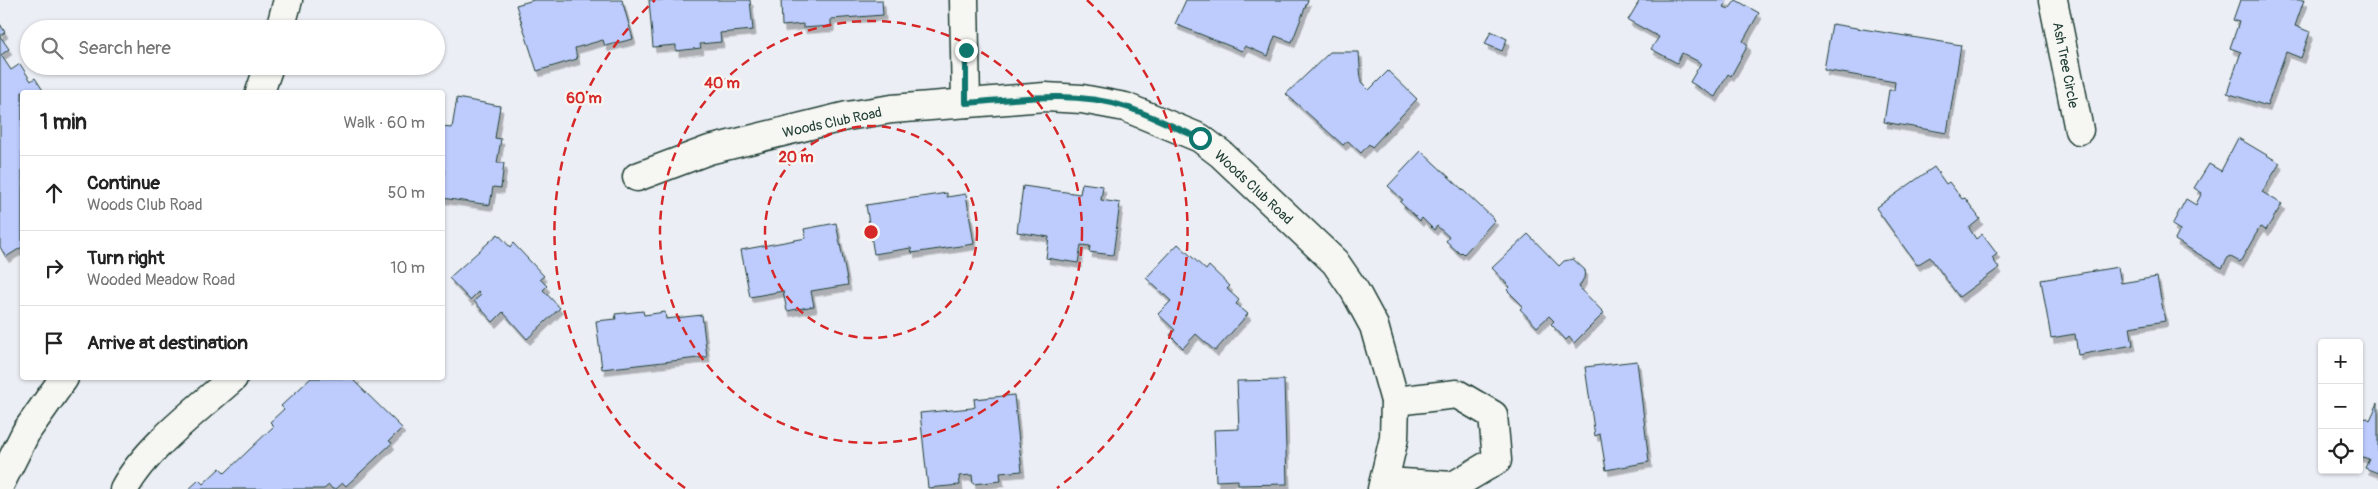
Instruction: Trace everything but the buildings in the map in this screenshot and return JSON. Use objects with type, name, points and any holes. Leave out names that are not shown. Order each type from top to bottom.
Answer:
[{"type":"street","points":[[282,20],[288,0]]},
{"type":"street","points":[[964,0],[966,103]]},
{"type":"street","name":"Ash Tree Circle","points":[[2053,0],[2078,130]]},
{"type":"street","points":[[261,90],[266,75]]},
{"type":"street","name":"Woods Club Road","points":[[637,177],[709,150],[846,116],[966,103],[1045,98],[1082,99],[1125,107],[1200,138],[1221,154],[1335,262],[1355,291],[1374,326],[1395,401],[1394,438],[1384,485]]},
{"type":"street","points":[[0,484],[26,432],[63,380]]},
{"type":"street","points":[[124,489],[131,476],[152,452],[231,380]]},
{"type":"street","points":[[1384,485],[1453,486],[1497,460],[1492,415],[1457,394],[1395,401]]},
{"type":"route","points":[[966,50],[966,103],[1045,98],[1082,99],[1125,107],[1200,138]]}]
